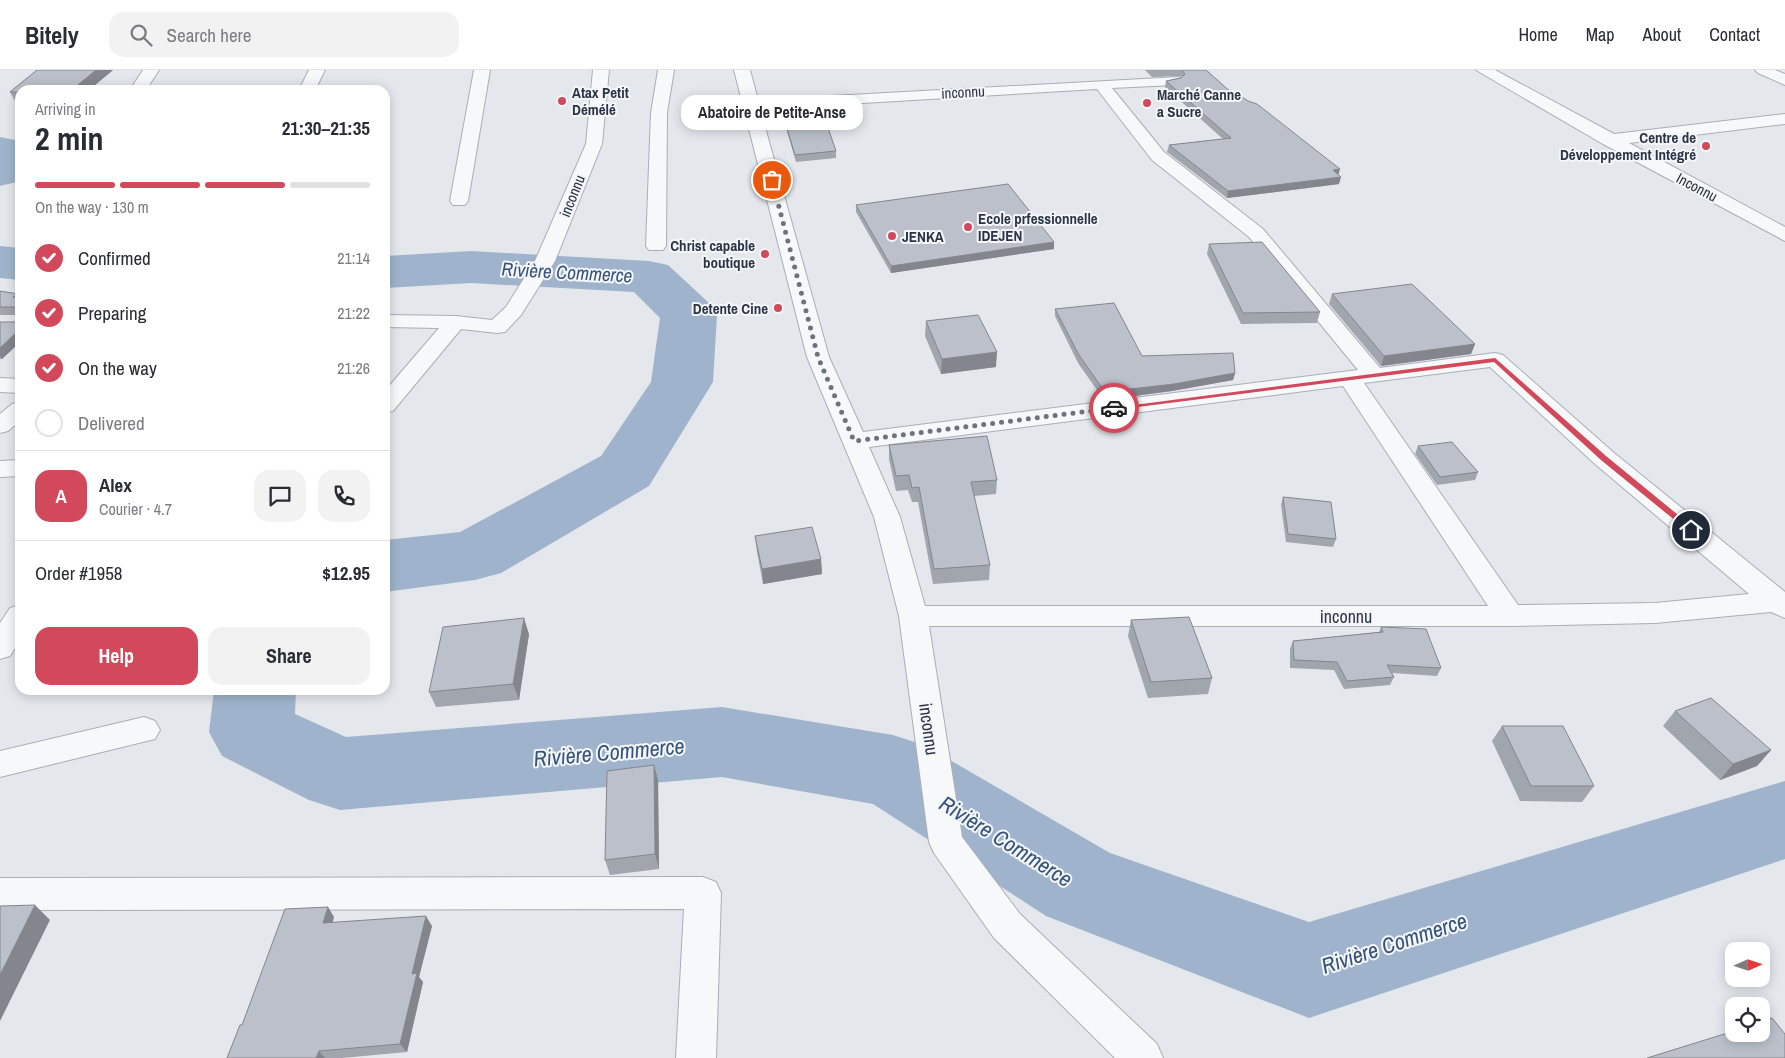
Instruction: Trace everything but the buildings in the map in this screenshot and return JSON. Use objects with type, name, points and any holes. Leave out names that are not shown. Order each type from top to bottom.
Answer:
[{"type":"street","points":[[141,85],[151,70]]},
{"type":"street","points":[[309,85],[317,70]]},
{"type":"street","points":[[459,202],[482,70]]},
{"type":"street","name":"inconnu","points":[[456,322],[497,327],[514,311],[546,261],[594,144],[600,70]]},
{"type":"street","points":[[656,246],[659,113],[666,70]]},
{"type":"street","name":"inconnu","points":[[742,70],[818,357],[887,517],[913,616],[946,842],[1007,926],[1143,1058]]},
{"type":"street","name":"Inconnu","points":[[1484,70],[1785,235]]},
{"type":"street","points":[[1763,70],[1785,80]]},
{"type":"street","points":[[1003,76],[1015,89]]},
{"type":"street","name":"inconnu","points":[[752,104],[1174,80]]},
{"type":"street","points":[[1101,84],[1158,156],[1256,233],[1362,377],[1510,616]]},
{"type":"street","points":[[1609,140],[1785,119]]},
{"type":"street","points":[[390,321],[456,322]]},
{"type":"street","points":[[390,400],[456,322]]},
{"type":"street","points":[[854,441],[1495,360],[1604,458],[1782,605]]},
{"type":"street","points":[[0,385],[15,386]]},
{"type":"street","points":[[0,426],[15,413]]},
{"type":"street","points":[[0,469],[15,468]]},
{"type":"street","name":"inconnu","points":[[913,616],[1510,616],[1655,613],[1782,605]]},
{"type":"street","points":[[0,648],[15,623]]},
{"type":"street","points":[[0,764],[144,730]]},
{"type":"street","points":[[0,894],[703,893],[696,1058]]},
{"type":"waterway","name":"Rivière Commerce","points":[[0,151],[14,153],[0,172]]},
{"type":"waterway","name":"Rivière Commerce","points":[[0,262],[15,264]]},
{"type":"waterway","name":"Rivière Commerce","points":[[390,272],[471,267],[649,277],[689,315],[682,382],[625,471],[475,555],[390,565]]},
{"type":"waterway","name":"Rivière Commerce","points":[[255,695],[252,732],[340,774],[722,742],[893,771],[1080,886],[1309,970],[1785,820]]},
{"type":"way so far","points":[[772,180],[818,357],[854,441],[1114,408]]},
{"type":"place","name":"Atax Petit Démélé","points":[[562,101]]},
{"type":"place","name":"Marché Canne a Sucre","points":[[1147,103]]},
{"type":"place","name":"Centre de Développement Intégré","points":[[1706,146]]},
{"type":"place","name":"Abatoire de Petite-Anse","points":[[772,180]]},
{"type":"place","name":"Ecole prfessionnelle IDEJEN","points":[[968,227]]},
{"type":"place","name":"JENKA","points":[[892,236]]},
{"type":"place","name":"Christ capable boutique","points":[[765,254]]},
{"type":"place","name":"Detente Cine","points":[[778,308]]},
{"type":"route","points":[[1114,408],[1495,360],[1604,458],[1691,530]]}]
